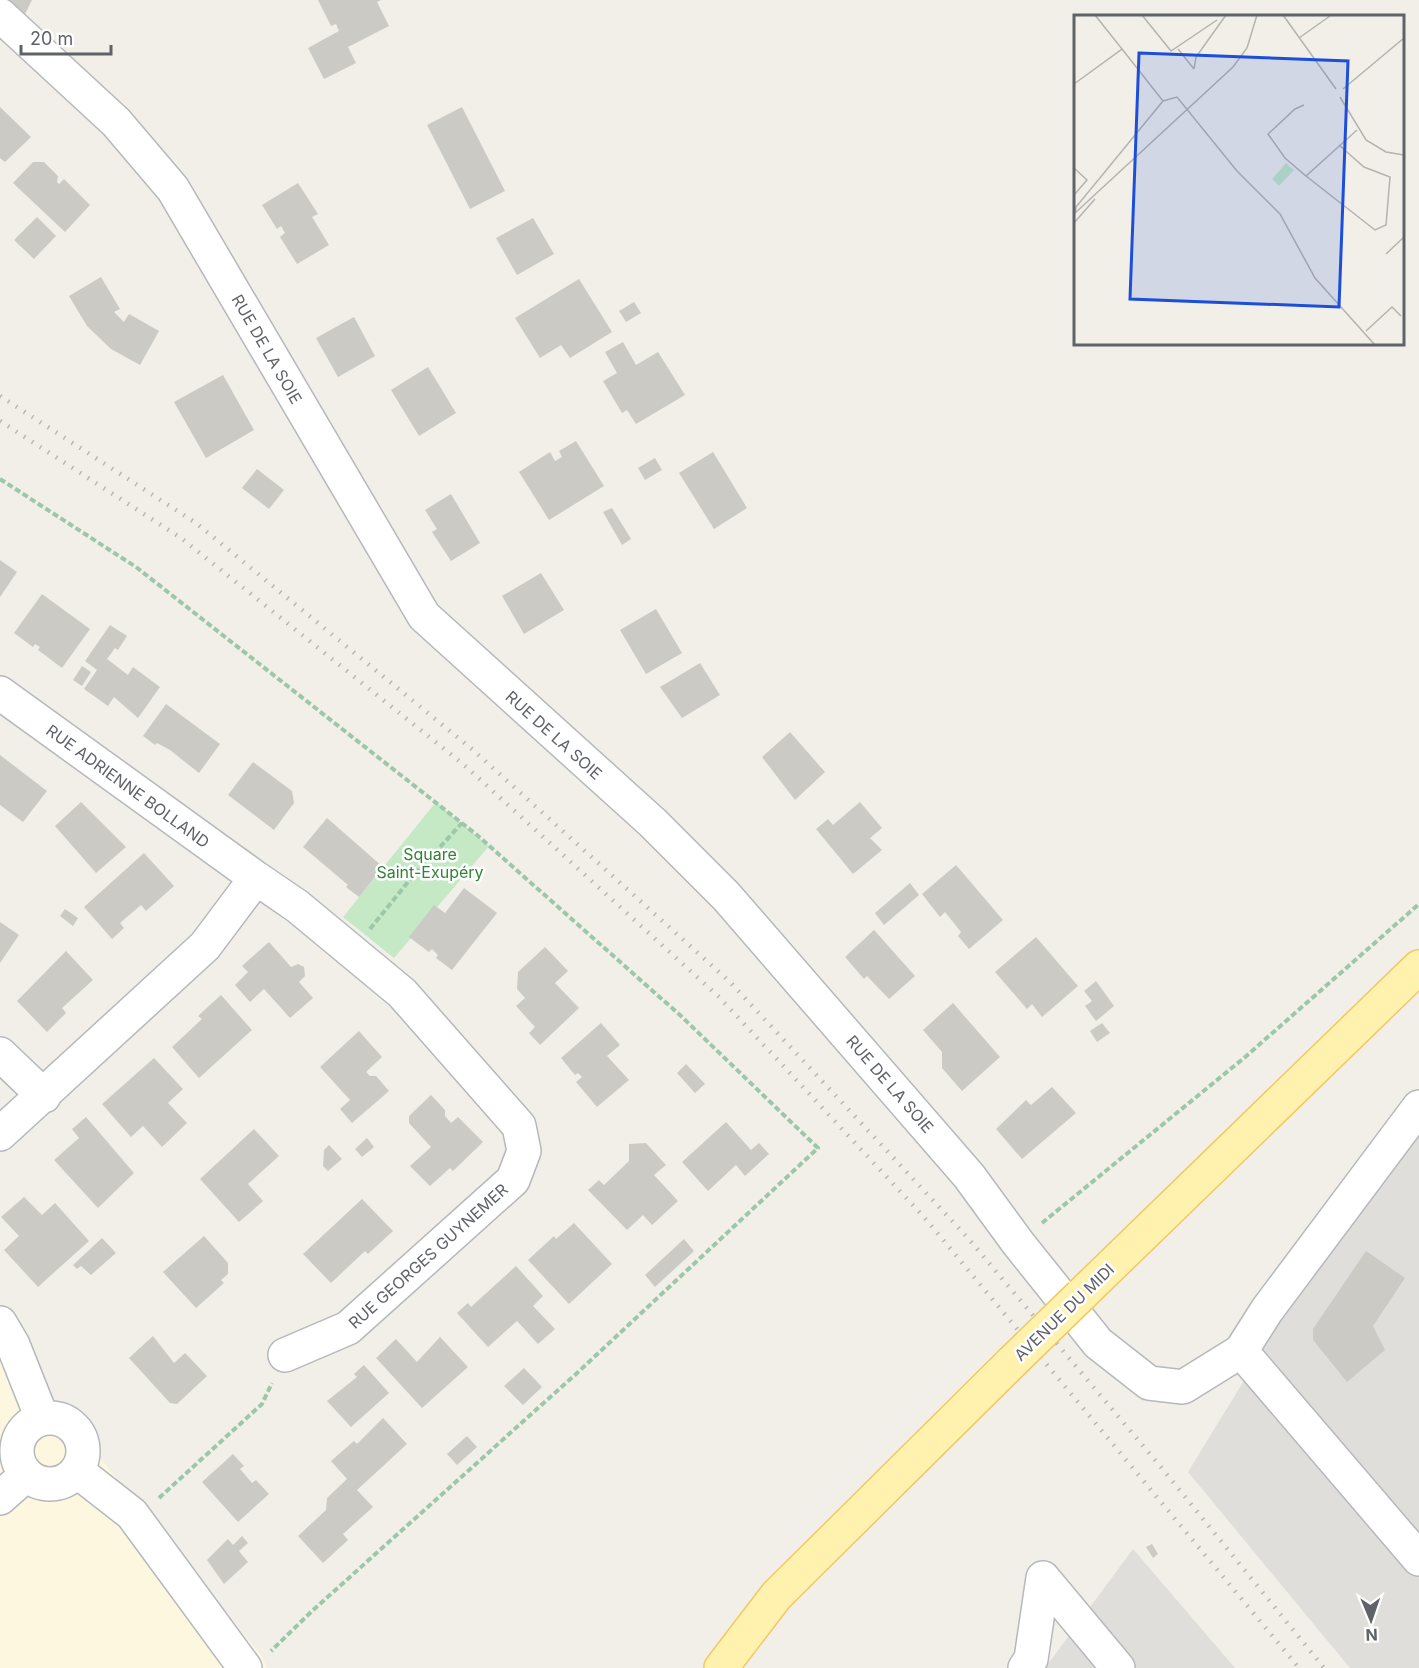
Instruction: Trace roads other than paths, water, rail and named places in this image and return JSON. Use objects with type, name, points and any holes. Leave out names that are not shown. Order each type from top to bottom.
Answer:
[{"type":"main road","name":"AVENUE DU MIDI","points":[[721,1668],[776,1596],[1012,1362],[1419,968]]},
{"type":"street","name":"RUE DE LA SOIE","points":[[0,15],[116,122],[173,189],[424,616],[653,823],[726,896],[969,1176],[1018,1244],[1098,1343],[1149,1383],[1183,1387],[1241,1352]]},
{"type":"street","name":"RUE ADRIENNE BOLLAND","points":[[0,693],[256,878]]},
{"type":"street","name":"RUE GEORGES GUYNEMER","points":[[256,878],[297,906],[402,993],[519,1126],[524,1151],[513,1180],[348,1328],[285,1355]]},
{"type":"street","points":[[0,1134],[205,946],[256,878]]},
{"type":"street","points":[[0,1054],[44,1095]]},
{"type":"street","points":[[1419,1107],[1267,1310],[1241,1352],[1419,1559]]},
{"type":"street","points":[[0,1323],[13,1345],[42,1418]]},
{"type":"street","points":[[42,1418],[59,1418],[73,1426],[82,1440],[83,1456],[77,1471],[66,1480],[52,1484],[38,1482],[26,1475],[18,1463],[15,1449],[20,1435],[29,1424],[42,1418]]},
{"type":"street","points":[[77,1471],[132,1514],[245,1668]]},
{"type":"street","points":[[0,1498],[26,1475]]},
{"type":"street","points":[[1025,1668],[1031,1659],[1043,1578],[1118,1668]]},
{"type":"railway","points":[[0,396],[196,523],[473,750],[730,982],[967,1237],[1160,1466],[1324,1668]]},
{"type":"railway","points":[[0,421],[181,538],[463,764],[719,997],[924,1217],[1299,1668]]},
{"type":"park label","name":"Square Saint-Exupéry","points":[[430,863]]}]
